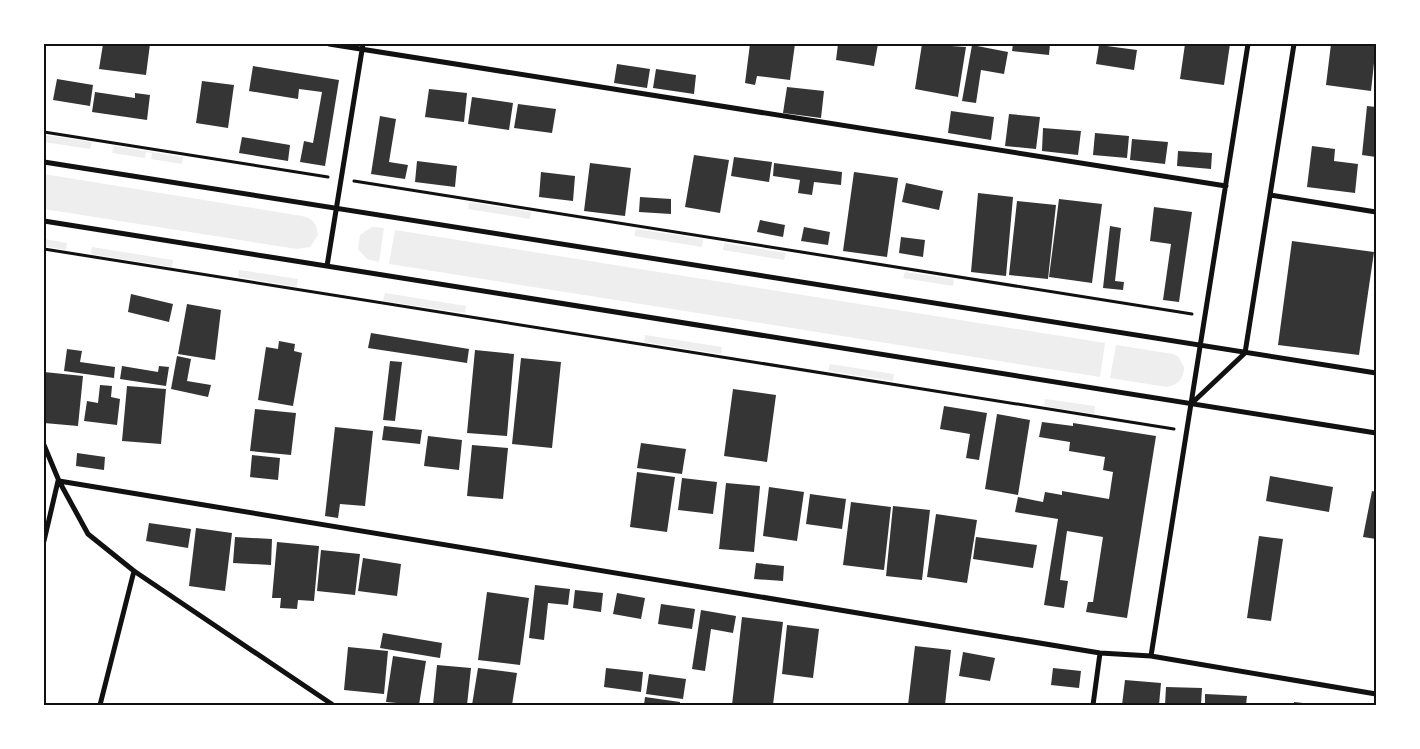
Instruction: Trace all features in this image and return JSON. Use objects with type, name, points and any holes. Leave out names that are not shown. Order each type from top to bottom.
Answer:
[{"type":"street","points":[[329,44],[362,46],[1226,186]]},
{"type":"street","points":[[1150,656],[1248,44]]},
{"type":"street","points":[[1191,404],[1245,353],[1294,44]]},
{"type":"street","points":[[327,266],[362,46]]},
{"type":"street","points":[[44,162],[1376,374]]},
{"type":"street","points":[[1270,195],[1376,212]]},
{"type":"street","points":[[44,221],[1376,433]]},
{"type":"street","points":[[44,445],[58,481],[88,534],[134,571],[333,705]]},
{"type":"street","points":[[58,481],[1100,653],[1150,656],[1376,694]]},
{"type":"street","points":[[44,541],[58,481]]},
{"type":"street","points":[[100,705],[134,571]]},
{"type":"street","points":[[1094,705],[1100,653]]},
{"type":"path","points":[[44,132],[1205,316]]},
{"type":"path","points":[[44,249],[1187,431]]},
{"type":"shaded area","points":[[44,135],[92,142],[90,149],[44,142]]},
{"type":"shaded area","points":[[114,146],[183,157],[182,164],[151,159],[152,153],[146,152],[145,158],[112,153]]},
{"type":"shaded area","points":[[44,174],[302,216],[314,222],[318,235],[310,247],[297,249],[44,209]]},
{"type":"shaded area","points":[[469,202],[531,212],[530,219],[468,209]]},
{"type":"shaded area","points":[[372,227],[384,228],[379,262],[367,259],[358,249],[360,235]]},
{"type":"shaded area","points":[[636,229],[703,239],[702,247],[634,236]]},
{"type":"shaded area","points":[[395,230],[1105,343],[1100,377],[389,264]]},
{"type":"shaded area","points":[[44,239],[67,243],[66,250],[44,246]]},
{"type":"shaded area","points":[[724,243],[786,253],[784,260],[723,250]]},
{"type":"shaded area","points":[[92,247],[173,260],[172,267],[91,254]]},
{"type":"shaded area","points":[[239,270],[298,279],[297,287],[238,277]]},
{"type":"shaded area","points":[[905,272],[954,279],[953,286],[903,278]]},
{"type":"shaded area","points":[[385,293],[466,306],[465,313],[383,301]]},
{"type":"shaded area","points":[[645,335],[722,347],[721,354],[644,342]]},
{"type":"shaded area","points":[[1116,345],[1178,356],[1184,367],[1182,378],[1174,385],[1167,387],[1110,378]]},
{"type":"shaded area","points":[[830,364],[894,374],[893,381],[828,371]]},
{"type":"shaded area","points":[[1045,399],[1095,406],[1094,414],[1044,406]]},
{"type":"building","points":[[103,44],[150,44],[146,75],[99,69]]},
{"type":"building","points":[[750,44],[795,44],[790,80],[757,76],[755,85],[745,83]]},
{"type":"building","points":[[838,44],[878,44],[874,66],[836,60]]},
{"type":"building","points":[[922,44],[966,47],[958,97],[915,89]]},
{"type":"building","points":[[1013,44],[1050,44],[1049,55],[1012,51]]},
{"type":"building","points":[[1185,44],[1230,44],[1224,85],[1180,79]]},
{"type":"building","points":[[1331,44],[1376,44],[1371,91],[1326,85]]},
{"type":"building","points":[[972,45],[1008,52],[1004,74],[981,70],[976,103],[962,101]]},
{"type":"building","points":[[1099,45],[1137,50],[1134,70],[1096,64]]},
{"type":"building","points":[[617,64],[650,69],[647,88],[614,83]]},
{"type":"building","points":[[253,66],[339,80],[325,166],[300,162],[304,141],[313,143],[322,92],[299,89],[298,99],[249,91]]},
{"type":"building","points":[[656,69],[696,75],[694,94],[653,88]]},
{"type":"building","points":[[57,79],[93,85],[90,106],[53,100]]},
{"type":"building","points":[[202,81],[234,85],[228,128],[196,123]]},
{"type":"building","points":[[787,87],[824,91],[821,118],[783,113]]},
{"type":"building","points":[[429,89],[467,93],[464,122],[425,117]]},
{"type":"building","points":[[95,92],[135,98],[135,93],[150,95],[147,120],[92,112]]},
{"type":"building","points":[[472,97],[513,103],[509,130],[468,124]]},
{"type":"building","points":[[518,104],[556,109],[552,133],[514,128]]},
{"type":"building","points":[[1367,106],[1376,107],[1376,157],[1362,155]]},
{"type":"building","points":[[951,111],[994,117],[991,140],[948,133]]},
{"type":"building","points":[[1009,114],[1040,117],[1036,149],[1005,146]]},
{"type":"building","points":[[380,116],[396,119],[389,162],[408,165],[405,179],[371,174]]},
{"type":"building","points":[[1043,128],[1081,131],[1078,155],[1042,151]]},
{"type":"building","points":[[1095,133],[1129,136],[1127,158],[1093,155]]},
{"type":"building","points":[[242,137],[290,145],[288,161],[239,153]]},
{"type":"building","points":[[1132,139],[1168,142],[1165,164],[1130,160]]},
{"type":"building","points":[[1312,146],[1335,149],[1334,161],[1358,164],[1355,193],[1307,187]]},
{"type":"building","points":[[1178,151],[1212,153],[1211,169],[1177,166]]},
{"type":"building","points":[[694,155],[729,160],[720,213],[685,207]]},
{"type":"building","points":[[734,157],[772,162],[769,182],[731,176]]},
{"type":"building","points":[[417,161],[457,166],[455,187],[415,182]]},
{"type":"building","points":[[590,163],[631,168],[625,216],[584,211]]},
{"type":"building","points":[[774,163],[842,172],[841,185],[814,182],[812,195],[798,193],[800,180],[773,176]]},
{"type":"building","points":[[541,172],[575,176],[573,201],[539,197]]},
{"type":"building","points":[[854,172],[898,178],[887,257],[843,251]]},
{"type":"building","points":[[906,183],[943,191],[939,210],[902,202]]},
{"type":"building","points":[[978,193],[1013,197],[1006,276],[971,272]]},
{"type":"building","points":[[640,197],[671,199],[671,214],[639,212]]},
{"type":"building","points":[[1059,199],[1102,204],[1092,283],[1049,277]]},
{"type":"building","points":[[1017,201],[1056,205],[1048,279],[1009,275]]},
{"type":"building","points":[[1154,207],[1192,212],[1179,302],[1163,300],[1171,244],[1150,241]]},
{"type":"building","points":[[760,220],[785,225],[783,237],[757,232]]},
{"type":"building","points":[[1110,226],[1121,228],[1115,281],[1124,282],[1123,290],[1103,288]]},
{"type":"building","points":[[804,227],[830,232],[828,245],[801,241]]},
{"type":"building","points":[[901,237],[925,240],[923,257],[899,253]]},
{"type":"building","points":[[1292,241],[1374,252],[1359,355],[1278,345]]},
{"type":"building","points":[[131,294],[173,304],[169,322],[128,312]]},
{"type":"building","points":[[187,304],[221,310],[215,360],[178,354]]},
{"type":"building","points":[[371,333],[469,349],[467,363],[368,348]]},
{"type":"building","points":[[279,341],[295,344],[294,351],[302,353],[293,406],[258,400],[266,347],[278,349]]},
{"type":"building","points":[[67,349],[82,351],[80,362],[115,367],[114,378],[64,371]]},
{"type":"building","points":[[475,350],[514,354],[507,436],[467,433]]},
{"type":"building","points":[[177,356],[191,359],[187,381],[211,385],[208,397],[171,389]]},
{"type":"building","points":[[521,358],[561,362],[552,448],[512,444]]},
{"type":"building","points":[[390,361],[402,362],[395,421],[383,420]]},
{"type":"building","points":[[122,366],[158,372],[159,366],[169,367],[166,386],[120,379]]},
{"type":"building","points":[[44,372],[83,376],[78,426],[44,423]]},
{"type":"building","points":[[100,385],[112,386],[111,397],[120,399],[117,425],[84,421],[87,401],[98,403]]},
{"type":"building","points":[[127,386],[166,389],[161,444],[122,441]]},
{"type":"building","points":[[733,389],[776,395],[767,462],[724,456]]},
{"type":"building","points":[[944,406],[987,413],[979,460],[966,458],[970,434],[940,429]]},
{"type":"building","points":[[255,409],[296,413],[291,455],[250,451]]},
{"type":"building","points":[[997,414],[1030,420],[1018,495],[985,489]]},
{"type":"building","points":[[1042,422],[1073,426],[1073,423],[1156,436],[1127,618],[1086,612],[1088,602],[1093,602],[1103,537],[1067,531],[1060,580],[1068,581],[1064,608],[1044,605],[1058,519],[1015,512],[1018,497],[1043,502],[1045,492],[1062,495],[1062,491],[1109,499],[1113,472],[1103,470],[1105,457],[1069,451],[1070,442],[1039,437]]},
{"type":"building","points":[[384,426],[422,430],[420,444],[382,440]]},
{"type":"building","points":[[335,427],[373,431],[365,506],[340,504],[338,518],[325,516]]},
{"type":"building","points":[[428,436],[462,440],[459,470],[424,466]]},
{"type":"building","points":[[641,443],[686,449],[682,474],[637,468]]},
{"type":"building","points":[[472,445],[508,448],[503,499],[467,496]]},
{"type":"building","points":[[77,453],[105,457],[104,470],[76,466]]},
{"type":"building","points":[[252,455],[280,458],[278,480],[250,477]]},
{"type":"building","points":[[637,472],[675,477],[667,532],[630,527]]},
{"type":"building","points":[[1270,476],[1333,487],[1329,512],[1266,501]]},
{"type":"building","points":[[682,478],[717,482],[713,514],[678,510]]},
{"type":"building","points":[[726,483],[760,486],[754,552],[719,549]]},
{"type":"building","points":[[769,487],[804,492],[797,541],[763,536]]},
{"type":"building","points":[[1372,491],[1376,492],[1376,539],[1363,537]]},
{"type":"building","points":[[810,494],[846,499],[842,529],[806,524]]},
{"type":"building","points":[[851,502],[891,507],[884,570],[843,565]]},
{"type":"building","points":[[893,506],[930,510],[922,580],[886,576]]},
{"type":"building","points":[[936,514],[977,520],[967,583],[927,577]]},
{"type":"building","points":[[149,523],[191,529],[188,548],[146,541]]},
{"type":"building","points":[[196,528],[232,533],[225,591],[189,586]]},
{"type":"building","points":[[1259,536],[1283,539],[1271,621],[1247,618]]},
{"type":"building","points":[[235,537],[272,539],[271,565],[233,563]]},
{"type":"building","points":[[976,537],[1037,545],[1033,568],[973,559]]},
{"type":"building","points":[[277,542],[319,546],[314,601],[298,600],[297,609],[280,608],[281,598],[272,598]]},
{"type":"building","points":[[321,550],[360,554],[355,595],[317,591]]},
{"type":"building","points":[[363,558],[401,564],[397,596],[358,591]]},
{"type":"building","points":[[756,563],[784,566],[783,581],[754,579]]},
{"type":"building","points":[[535,585],[570,589],[568,605],[548,603],[544,640],[529,638]]},
{"type":"building","points":[[575,590],[603,593],[601,612],[573,608]]},
{"type":"building","points":[[487,592],[529,598],[520,665],[478,660]]},
{"type":"building","points":[[617,593],[645,598],[641,619],[613,614]]},
{"type":"building","points":[[661,604],[695,609],[692,629],[658,624]]},
{"type":"building","points":[[701,610],[736,616],[733,633],[711,629],[705,671],[692,669]]},
{"type":"building","points":[[742,617],[783,622],[773,705],[732,705]]},
{"type":"building","points":[[787,625],[819,629],[813,678],[782,674]]},
{"type":"building","points":[[383,633],[442,643],[440,658],[380,648]]},
{"type":"building","points":[[915,646],[951,650],[945,705],[908,705]]},
{"type":"building","points":[[348,647],[388,651],[384,694],[344,690]]},
{"type":"building","points":[[963,652],[995,658],[990,681],[959,676]]},
{"type":"building","points":[[393,656],[426,661],[419,705],[386,702]]},
{"type":"building","points":[[437,665],[471,668],[467,705],[433,705]]},
{"type":"building","points":[[478,668],[517,673],[512,705],[472,705]]},
{"type":"building","points":[[606,668],[643,672],[641,692],[604,687]]},
{"type":"building","points":[[1053,668],[1081,671],[1079,688],[1051,685]]},
{"type":"building","points":[[649,674],[686,679],[683,699],[646,694]]},
{"type":"building","points":[[1125,680],[1161,683],[1159,705],[1122,705]]},
{"type":"building","points":[[1166,687],[1202,688],[1201,705],[1165,705]]},
{"type":"building","points":[[1205,694],[1247,696],[1246,705],[1205,705]]},
{"type":"building","points":[[645,697],[680,702],[680,705],[644,705]]},
{"type":"building","points":[[1294,702],[1312,704],[1312,705],[1294,705]]}]
